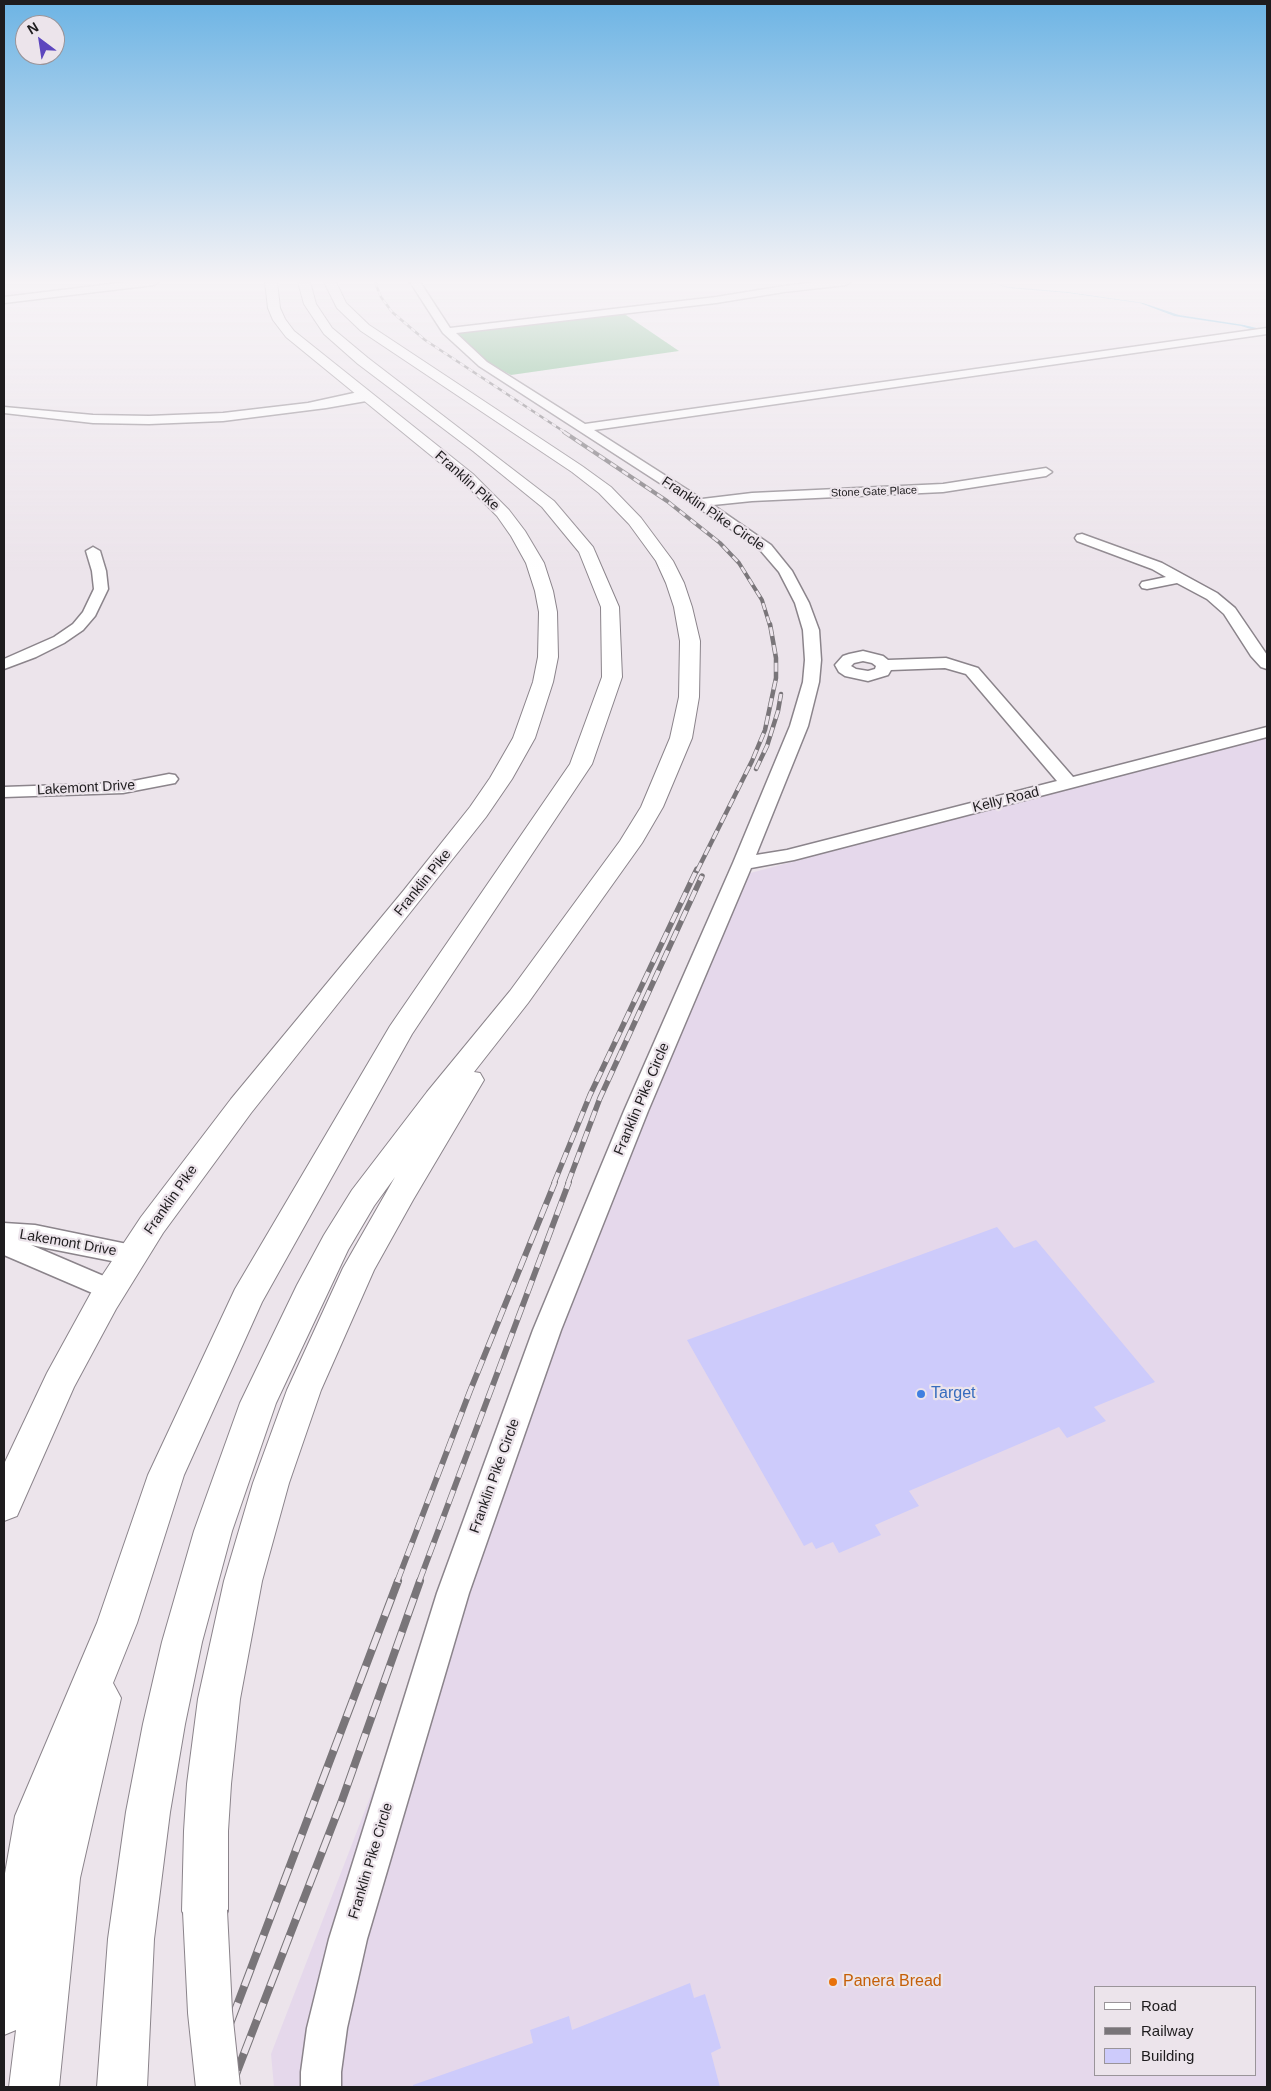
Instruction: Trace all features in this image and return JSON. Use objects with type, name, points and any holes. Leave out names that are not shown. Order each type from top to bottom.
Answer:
[{"type":"main road","name":"Franklin Pike","points":[[4,1504],[59,1382],[132,1255],[211,1144],[419,888],[483,805],[501,779],[524,738],[543,682],[548,657],[548,612],[544,592],[534,563],[519,535],[503,513],[476,486],[344,380]]},
{"type":"main road","points":[[4,2011],[37,1816],[117,1623],[166,1476],[247,1298],[400,1032],[581,764],[612,677],[610,607],[588,551],[548,504],[387,380]]},
{"type":"main road","points":[[122,2087],[131,1939],[154,1776],[182,1642],[213,1531],[258,1403],[309,1294],[335,1244],[363,1198],[437,1099],[519,997],[622,856],[664,784],[681,738],[689,697],[692,659],[685,615],[675,583],[660,553],[635,520],[611,496],[570,464],[442,380]]},
{"type":"main road","points":[[218,2087],[210,2012],[204,1911],[206,1822],[213,1740],[219,1699],[250,1554],[287,1434],[327,1335],[359,1268],[400,1192],[433,1143],[519,997]]},
{"type":"main road","points":[[34,2087],[58,1878],[117,1623]]},
{"type":"street","name":"Franklin Pike Circle","points":[[321,2087],[320,2072],[328,2028],[348,1939],[453,1594],[547,1330],[636,1111],[743,863],[806,708],[813,660],[812,634],[802,603],[780,564],[755,539],[507,380]]},
{"type":"street","points":[[583,428],[927,380]]},
{"type":"street","points":[[4,410],[86,418],[140,420],[230,417],[326,405],[365,396]]},
{"type":"street","name":"Stone Gate Place","points":[[700,503],[752,497],[943,488],[1046,472]]},
{"type":"street","points":[[1082,538],[1146,561],[1208,593],[1226,607],[1257,653],[1267,664]]},
{"type":"street","points":[[4,664],[59,640],[78,627],[90,613],[101,589],[100,571],[92,550]]},
{"type":"street","points":[[1147,585],[1180,578]]},
{"type":"street","points":[[884,665],[946,663],[972,671],[1069,784]]},
{"type":"street","name":"Kelly Road","points":[[743,863],[787,856],[1267,732]]},
{"type":"street","name":"Lakemont Drive","points":[[4,792],[123,788],[168,779]]},
{"type":"street","name":"Lakemont Drive","points":[[4,1233],[35,1235],[132,1255]]},
{"type":"street","name":"Lakemont Drive","points":[[4,1244],[111,1290]]},
{"type":"shaded area","points":[[1267,736],[1267,2087],[274,2087],[271,2054],[724,880]]},
{"type":"building","name":"Target","points":[[997,1227],[1014,1248],[1036,1240],[1155,1382],[1094,1407],[1106,1421],[1067,1438],[1059,1427],[909,1491],[919,1506],[875,1525],[881,1535],[839,1553],[833,1542],[816,1549],[812,1542],[804,1546],[687,1340]]},
{"type":"building","points":[[690,1983],[694,1998],[705,1994],[721,2048],[711,2053],[720,2087],[413,2087],[413,2085],[533,2043],[530,2030],[569,2016],[572,2030]]},
{"type":"railway","points":[[485,380],[566,433]]},
{"type":"railway","points":[[564,432],[667,501],[720,543],[739,563],[762,600],[770,626]]},
{"type":"railway","points":[[697,871],[752,761],[765,730],[776,678],[776,658],[770,624]]},
{"type":"railway","points":[[756,769],[767,746],[778,711],[781,694]]},
{"type":"railway","points":[[554,1183],[590,1095],[697,869]]},
{"type":"railway","points":[[568,1183],[600,1098],[702,876]]},
{"type":"railway","points":[[397,1582],[470,1391],[555,1182]]},
{"type":"railway","points":[[419,1582],[569,1182]]},
{"type":"railway","points":[[206,2087],[398,1581]]},
{"type":"railway","points":[[231,2087],[341,1803],[420,1581]]},
{"type":"place","name":"Target","points":[[921,1394]]},
{"type":"place","name":"Panera Bread","points":[[833,1982]]}]
